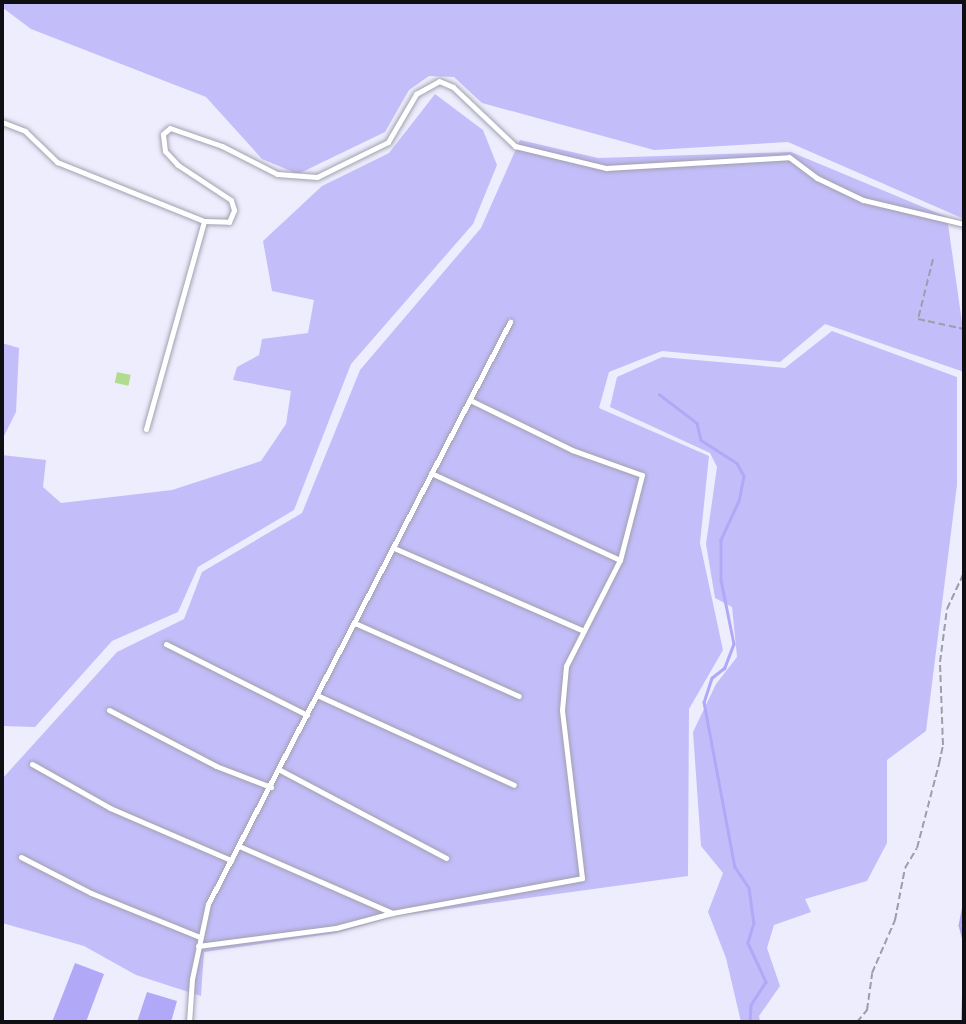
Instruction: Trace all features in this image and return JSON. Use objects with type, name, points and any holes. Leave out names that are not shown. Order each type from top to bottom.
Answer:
[{"type":"lane","points":[[2,122],[25,131],[57,162],[204,221],[229,222],[234,210],[231,200],[177,165],[165,151],[165,131],[177,129],[277,174],[317,177],[388,142],[416,94],[439,81],[453,87],[516,146],[606,168],[789,157],[825,183],[863,200],[964,224]]},
{"type":"lane","points":[[146,429],[204,221]]},
{"type":"lane","points":[[189,1022],[198,946],[208,904],[357,624],[431,473],[510,322]]},
{"type":"lane","points":[[198,946],[336,928],[392,913],[582,878],[562,710],[566,666],[620,560],[642,475],[572,450],[470,400]]},
{"type":"lane","points":[[431,473],[620,560]]},
{"type":"lane","points":[[394,548],[584,631]]},
{"type":"lane","points":[[357,624],[519,696]]},
{"type":"lane","points":[[166,644],[307,715]]},
{"type":"lane","points":[[319,696],[514,785]]},
{"type":"lane","points":[[109,710],[216,766],[271,788]]},
{"type":"lane","points":[[32,764],[110,808],[231,860]]},
{"type":"lane","points":[[280,770],[446,858]]},
{"type":"lane","points":[[239,846],[392,913]]},
{"type":"lane","points":[[21,857],[91,893],[200,937]]},
{"type":"path","points":[[933,259],[918,319],[964,329]]},
{"type":"path","points":[[858,1022],[867,1010],[872,973],[895,920],[905,869],[917,848],[939,764],[943,745],[944,636],[947,609],[964,573]]},
{"type":"shaded area","points":[[2,2],[964,2],[964,219],[788,142],[654,150],[482,103],[454,77],[429,76],[409,90],[385,132],[298,174],[262,159],[206,97],[31,29],[3,8]]},
{"type":"shaded area","points":[[435,94],[483,130],[497,165],[473,224],[351,364],[294,510],[198,567],[178,612],[112,641],[35,727],[2,726],[2,455],[46,460],[43,487],[61,503],[172,490],[261,461],[286,424],[291,391],[233,380],[237,367],[259,355],[262,339],[308,333],[314,300],[272,291],[263,241],[322,186],[389,153]]},
{"type":"shaded area","points":[[520,140],[598,158],[791,152],[947,217],[964,336],[964,372],[825,324],[780,362],[662,351],[609,372],[599,408],[709,456],[700,543],[723,650],[689,709],[688,876],[396,916],[336,933],[204,952],[201,996],[136,975],[84,946],[2,923],[2,779],[117,652],[184,619],[202,572],[302,513],[360,370],[481,228]]},
{"type":"shaded area","points":[[832,331],[957,377],[957,485],[926,731],[887,760],[887,843],[867,881],[805,899],[811,912],[774,925],[767,948],[780,986],[759,1016],[760,1022],[741,1022],[726,958],[708,912],[723,873],[701,846],[693,732],[716,684],[737,657],[732,607],[715,598],[706,544],[717,467],[710,453],[610,407],[617,377],[662,357],[785,368]]},
{"type":"shaded area","points":[[2,343],[19,348],[16,412],[2,440]]},
{"type":"shaded area","points":[[75,963],[104,974],[86,1022],[52,1022]]},
{"type":"shaded area","points":[[147,992],[177,1001],[171,1022],[137,1022]]},
{"type":"building","points":[[117,372],[131,375],[128,386],[115,383]]},
{"type":"waterway","points":[[659,394],[697,423],[701,440],[737,463],[744,476],[739,501],[721,540],[721,580],[734,644],[725,668],[712,678],[704,702],[735,867],[749,888],[754,923],[748,943],[766,982],[751,1005],[750,1022]]},
{"type":"waterway","points":[[964,905],[960,925],[964,940]]},
{"type":"waterway","points":[[962,1022],[964,967]]}]
